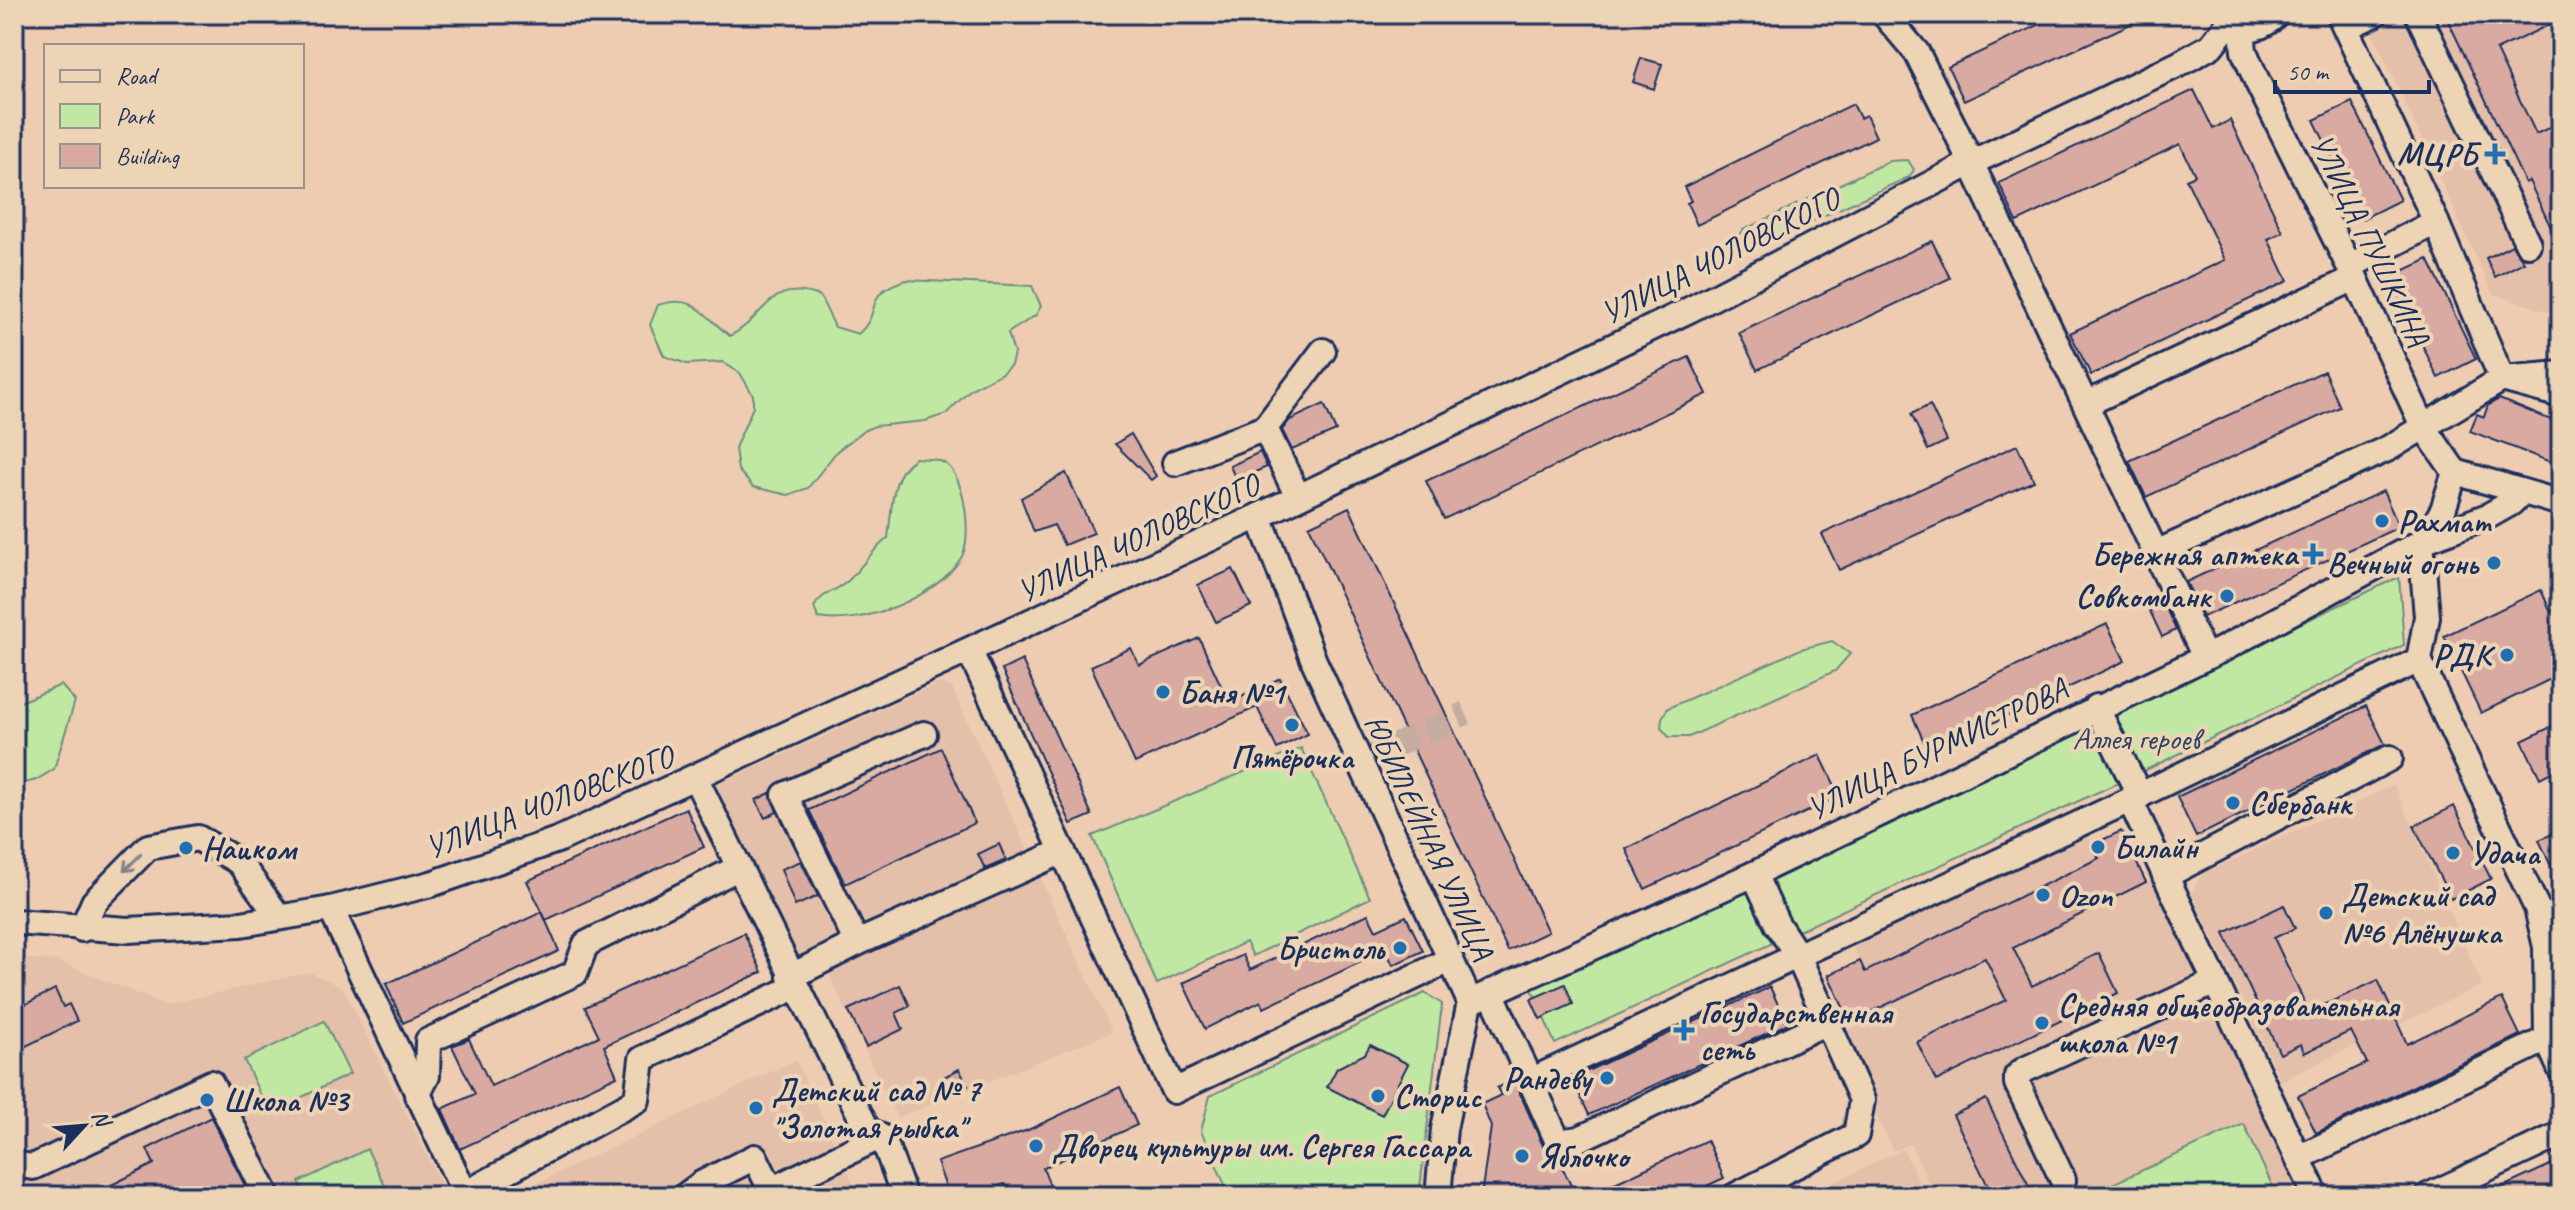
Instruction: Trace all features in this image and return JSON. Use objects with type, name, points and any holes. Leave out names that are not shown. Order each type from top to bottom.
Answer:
[{"type":"street","points":[[1884,14],[1917,53],[2205,657]]},
{"type":"street","points":[[2230,22],[2257,28],[2276,14]]},
{"type":"street","points":[[2375,14],[2342,20],[2436,222],[2502,379]]},
{"type":"street","points":[[2418,14],[2528,244]]},
{"type":"street","name":"УЛИЦА ЧОЛОВСКОГО","points":[[14,922],[82,929],[241,924],[331,909],[431,884],[560,839],[970,652],[1689,310],[1971,163],[2211,46],[2230,22]]},
{"type":"street","name":"УЛИЦА ПУШКИНА","points":[[2230,22],[2353,272],[2423,426],[2455,472]]},
{"type":"street","points":[[2086,404],[2353,272],[2436,222]]},
{"type":"street","points":[[1175,463],[1265,428],[1323,351]]},
{"type":"street","points":[[2156,553],[2389,448],[2502,379],[2561,374]]},
{"type":"street","points":[[2502,379],[2561,395]]},
{"type":"street","points":[[1265,428],[1298,497]]},
{"type":"street","points":[[2561,503],[2455,472],[2443,510],[2423,541],[2427,617],[2419,660],[2537,908],[2546,947],[2547,1039],[2561,1070]]},
{"type":"street","name":"УЛИЦА БУРМИСТРОВА","points":[[1480,997],[1754,874],[2205,657],[2423,541],[2488,516],[2521,493]]},
{"type":"street","name":"ЮБИЛЕЙНАЯ УЛИЦА","points":[[1259,516],[1314,661],[1450,960],[1480,997],[1444,1129],[1438,1196]]},
{"type":"street","points":[[970,652],[1174,1091],[1450,960]]},
{"type":"street","points":[[1530,1081],[2135,798],[2419,660]]},
{"type":"street","points":[[2096,707],[2165,876],[2316,1196]]},
{"type":"street","points":[[857,943],[785,795],[924,734]]},
{"type":"street","points":[[2165,876],[2390,758]]},
{"type":"street","points":[[696,779],[862,1119],[876,1136],[883,1138],[904,1196]]},
{"type":"street","points":[[82,929],[94,902],[148,847],[198,838],[239,862],[279,917]]},
{"type":"street","points":[[331,909],[466,1195],[637,1100],[642,1059],[793,982],[857,943],[1063,851]]},
{"type":"street","points":[[417,1095],[427,1076],[428,1041],[575,973],[586,944],[738,868]]},
{"type":"street","points":[[1735,1196],[1856,1135],[1862,1100],[1798,956],[1777,924],[1754,874]]},
{"type":"street","points":[[2063,1180],[2017,1083],[2017,1076],[2024,1070],[2215,982]]},
{"type":"street","points":[[1480,997],[1530,1081],[1558,1142],[1579,1139],[1827,1022]]},
{"type":"street","points":[[2298,1158],[2547,1039]]},
{"type":"street","points":[[14,1164],[33,1167],[211,1083],[267,1196]]},
{"type":"street","points":[[2428,1196],[2561,1134]]},
{"type":"street","points":[[685,1196],[701,1184],[755,1157],[773,1193],[876,1136]]},
{"type":"shaded area","name":"МЦРБ","points":[[2364,14],[2561,14],[2561,316],[2493,294]]},
{"type":"shaded area","points":[[939,683],[952,688],[1112,1032],[897,1118],[821,957],[798,962],[714,786]]},
{"type":"shaded area","name":"Детский сад №6 Алёнушка","points":[[2394,785],[2482,985],[2281,1081],[2192,893],[2201,875]]},
{"type":"shaded area","name":"Средняя общеобразовательная школа №1","points":[[2083,827],[2118,898],[2155,879],[2305,1196],[1935,1196],[1911,1144],[1893,1151],[1838,1036],[1884,1010],[1849,939]]},
{"type":"shaded area","name":"Школа №3","points":[[14,959],[55,960],[165,1005],[310,972],[343,988],[447,1196],[14,1196]]},
{"type":"shaded area","name":"Детский сад № 7 \"Золотая рыбка\"","points":[[796,1060],[859,1196],[510,1196]]},
{"type":"shaded area","points":[[1903,1149],[1926,1196],[1806,1196]]},
{"type":"green space","points":[[1908,160],[1914,170],[1909,177],[1751,249],[1734,248],[1743,230],[1889,161]]},
{"type":"green space","points":[[906,280],[1032,286],[1041,306],[1036,315],[1008,333],[1014,353],[1011,365],[1002,373],[971,389],[946,414],[925,421],[875,426],[865,430],[837,451],[808,488],[788,495],[753,487],[738,470],[735,448],[753,407],[753,395],[740,373],[722,362],[687,364],[664,356],[650,325],[658,305],[681,302],[698,308],[730,336],[778,296],[803,292],[820,296],[835,327],[858,334],[883,291]]},
{"type":"green space","points":[[916,458],[943,462],[953,471],[958,482],[967,523],[965,549],[961,558],[935,585],[897,606],[856,618],[818,618],[814,607],[817,602],[849,580],[888,538],[897,482],[907,464]]},
{"type":"green space","name":"Аллея героев","points":[[2399,577],[2404,645],[2152,767],[1555,1044],[1531,987]]},
{"type":"green space","points":[[1832,641],[1850,654],[1835,671],[1689,737],[1669,737],[1661,728],[1668,708],[1801,649]]},
{"type":"green space","points":[[61,685],[75,701],[54,769],[36,780],[14,786],[14,699],[18,703]]},
{"type":"green space","points":[[1301,748],[1370,898],[1253,956],[1246,942],[1157,984],[1092,836]]},
{"type":"green space","points":[[1425,993],[1442,1004],[1419,1196],[1230,1196],[1201,1131],[1210,1096]]},
{"type":"green space","points":[[324,1021],[350,1074],[269,1113],[244,1060]]},
{"type":"green space","points":[[2244,1124],[2277,1196],[2090,1194]]},
{"type":"green space","points":[[367,1149],[390,1196],[306,1196],[299,1182]]},
{"type":"building","points":[[2062,14],[2152,14],[1964,101],[1948,67]]},
{"type":"building","points":[[2445,14],[2561,14],[2561,19],[2496,50],[2536,134],[2561,122],[2561,249],[2529,181],[2525,183]]},
{"type":"building","points":[[1641,58],[1662,64],[1654,89],[1633,82]]},
{"type":"building","points":[[2194,90],[2213,129],[2230,120],[2283,232],[2268,239],[2288,281],[2091,375],[2070,333],[2225,260],[2186,179],[2195,175],[2180,144],[2017,222],[1999,183]]},
{"type":"building","points":[[2352,102],[2400,200],[2362,219],[2314,120]]},
{"type":"building","points":[[1853,104],[1860,118],[1866,115],[1876,137],[1697,225],[1684,187]]},
{"type":"building","points":[[1932,241],[1950,278],[1757,370],[1739,333]]},
{"type":"building","points":[[2512,245],[2524,262],[2495,277],[2486,258]]},
{"type":"building","points":[[2428,259],[2476,359],[2438,378],[2390,277]]},
{"type":"building","points":[[1689,357],[1707,394],[1444,519],[1426,481]]},
{"type":"building","points":[[2324,371],[2340,407],[2146,497],[2129,461]]},
{"type":"building","points":[[2499,399],[2561,424],[2561,466],[2470,431],[2477,414],[2484,417],[2488,405]]},
{"type":"building","points":[[1324,404],[1336,431],[1292,450],[1282,430],[1290,420]]},
{"type":"building","points":[[1930,405],[1947,441],[1928,450],[1911,414]]},
{"type":"building","points":[[1131,434],[1156,476],[1151,480],[1115,444]]},
{"type":"building","points":[[2017,445],[2034,481],[1839,570],[1822,534]]},
{"type":"building","points":[[1260,452],[1267,467],[1236,480],[1230,466]]},
{"type":"building","points":[[1066,473],[1094,533],[1064,545],[1054,525],[1034,532],[1021,498]]},
{"type":"building","points":[[2383,491],[2399,527],[2203,617],[2186,582]]},
{"type":"building","points":[[1349,507],[1548,932],[1508,951],[1309,526]]},
{"type":"building","points":[[1233,569],[1251,606],[1216,622],[1198,585]]},
{"type":"building","name":"РДК","points":[[2541,590],[2551,612],[2561,607],[2561,674],[2481,713],[2444,636]]},
{"type":"building","points":[[2163,602],[2176,630],[2162,637],[2149,609]]},
{"type":"building","points":[[2107,624],[2125,661],[1929,753],[1912,715]]},
{"type":"building","name":"Баня №1","points":[[1199,638],[1229,703],[1280,678],[1308,734],[1277,749],[1257,707],[1135,763],[1091,666],[1131,648],[1139,665]]},
{"type":"building","points":[[1022,660],[1092,815],[1071,824],[1002,670]]},
{"type":"building","points":[[2366,706],[2385,744],[2196,837],[2177,797]]},
{"type":"building","points":[[2561,722],[2561,767],[2540,778],[2522,741]]},
{"type":"building","points":[[941,748],[975,823],[845,884],[809,810]]},
{"type":"building","points":[[1820,755],[1840,796],[1645,889],[1626,849]]},
{"type":"building","points":[[770,793],[777,812],[765,818],[756,800]]},
{"type":"building","name":"Удача","points":[[2454,806],[2491,879],[2451,899],[2414,826]]},
{"type":"building","points":[[686,808],[704,847],[546,920],[527,881]]},
{"type":"building","points":[[2561,830],[2561,888],[2539,840]]},
{"type":"building","points":[[2121,831],[2146,882],[2013,948],[2032,986],[2099,953],[2118,993],[1936,1081],[1917,1042],[2006,1000],[1985,958],[1850,1022],[1828,975],[1860,961],[1865,972],[2099,858],[2092,845]]},
{"type":"building","points":[[999,844],[1006,860],[985,869],[978,854]]},
{"type":"building","points":[[801,861],[818,896],[795,906],[781,869]]},
{"type":"building","points":[[2284,905],[2295,928],[2274,938],[2309,1012],[2378,980],[2407,1044],[2502,998],[2520,1035],[2316,1133],[2298,1096],[2367,1063],[2351,1031],[2304,1053],[2301,1044],[2280,1054],[2224,933]]},
{"type":"building","points":[[542,912],[559,951],[403,1023],[386,984]]},
{"type":"building","points":[[1368,914],[1376,930],[1406,916],[1423,951],[1393,965],[1386,950],[1264,1008],[1261,1001],[1205,1029],[1183,983],[1243,955],[1250,970]]},
{"type":"building","points":[[744,933],[762,972],[604,1046],[617,1076],[460,1149],[442,1109],[475,1094],[452,1046],[469,1039],[491,1086],[599,1036],[585,1007]]},
{"type":"building","points":[[1565,984],[1573,1004],[1540,1019],[1531,999]]},
{"type":"building","points":[[900,985],[910,1006],[896,1013],[903,1029],[866,1047],[848,1010]]},
{"type":"building","points":[[1770,987],[1787,1024],[1589,1115],[1572,1078]]},
{"type":"building","points":[[55,989],[63,1007],[69,1004],[77,1021],[14,1052],[14,1010]]},
{"type":"building","points":[[1370,1045],[1408,1064],[1382,1115],[1327,1087],[1337,1068],[1365,1054]]},
{"type":"building","points":[[959,1069],[968,1086],[950,1094],[942,1078]]},
{"type":"building","name":"Яблочко","points":[[1514,1080],[1544,1148],[1557,1156],[1576,1196],[1481,1196],[1491,1127],[1482,1104],[1501,1095],[1497,1088]]},
{"type":"building","name":"Дворец культуры им. Сергея Гассара","points":[[1120,1087],[1137,1125],[1043,1168],[1054,1196],[1010,1196],[1005,1184],[968,1196],[949,1196],[937,1162],[1028,1130]]},
{"type":"building","points":[[1986,1099],[2034,1196],[1993,1196],[1953,1115]]},
{"type":"building","points":[[211,1117],[250,1196],[89,1196],[154,1164],[147,1149]]},
{"type":"building","points":[[1707,1140],[1724,1178],[1685,1196],[1587,1196]]},
{"type":"building","points":[[2561,1160],[2561,1196],[2483,1196]]},
{"type":"tunnel","points":[[1360,762],[1466,713]]},
{"type":"place","name":"МЦРБ","points":[[2495,154]]},
{"type":"place","name":"Рахмат","points":[[2382,521]]},
{"type":"place","name":"Бережная аптека","points":[[2313,554]]},
{"type":"place","name":"Вечный огонь","points":[[2494,563]]},
{"type":"place","name":"Совкомбанк","points":[[2227,596]]},
{"type":"place","name":"РДК","points":[[2507,655]]},
{"type":"place","name":"Баня №1","points":[[1163,692]]},
{"type":"place","name":"Пятёрочка","points":[[1292,725]]},
{"type":"place","name":"Сбербанк","points":[[2233,803]]},
{"type":"place","name":"Билайн","points":[[2098,847]]},
{"type":"place","name":"Наиком","points":[[186,848]]},
{"type":"place","name":"Удача","points":[[2453,853]]},
{"type":"place","name":"Ozon","points":[[2043,895]]},
{"type":"place","name":"Детский сад №6 Алёнушка","points":[[2326,913]]},
{"type":"place","name":"Бристоль","points":[[1400,948]]},
{"type":"place","name":"Средняя общеобразовательная школа №1","points":[[2042,1023]]},
{"type":"place","name":"Государственная сеть","points":[[1684,1030]]},
{"type":"place","name":"Рандеву","points":[[1607,1078]]},
{"type":"place","name":"Сторис","points":[[1378,1096]]},
{"type":"place","name":"Школа №3","points":[[207,1100]]},
{"type":"place","name":"Детский сад № 7 \"Золотая рыбка\"","points":[[756,1108]]},
{"type":"place","name":"Дворец культуры им. Сергея Гассара","points":[[1036,1146]]},
{"type":"place","name":"Яблочко","points":[[1522,1156]]}]
